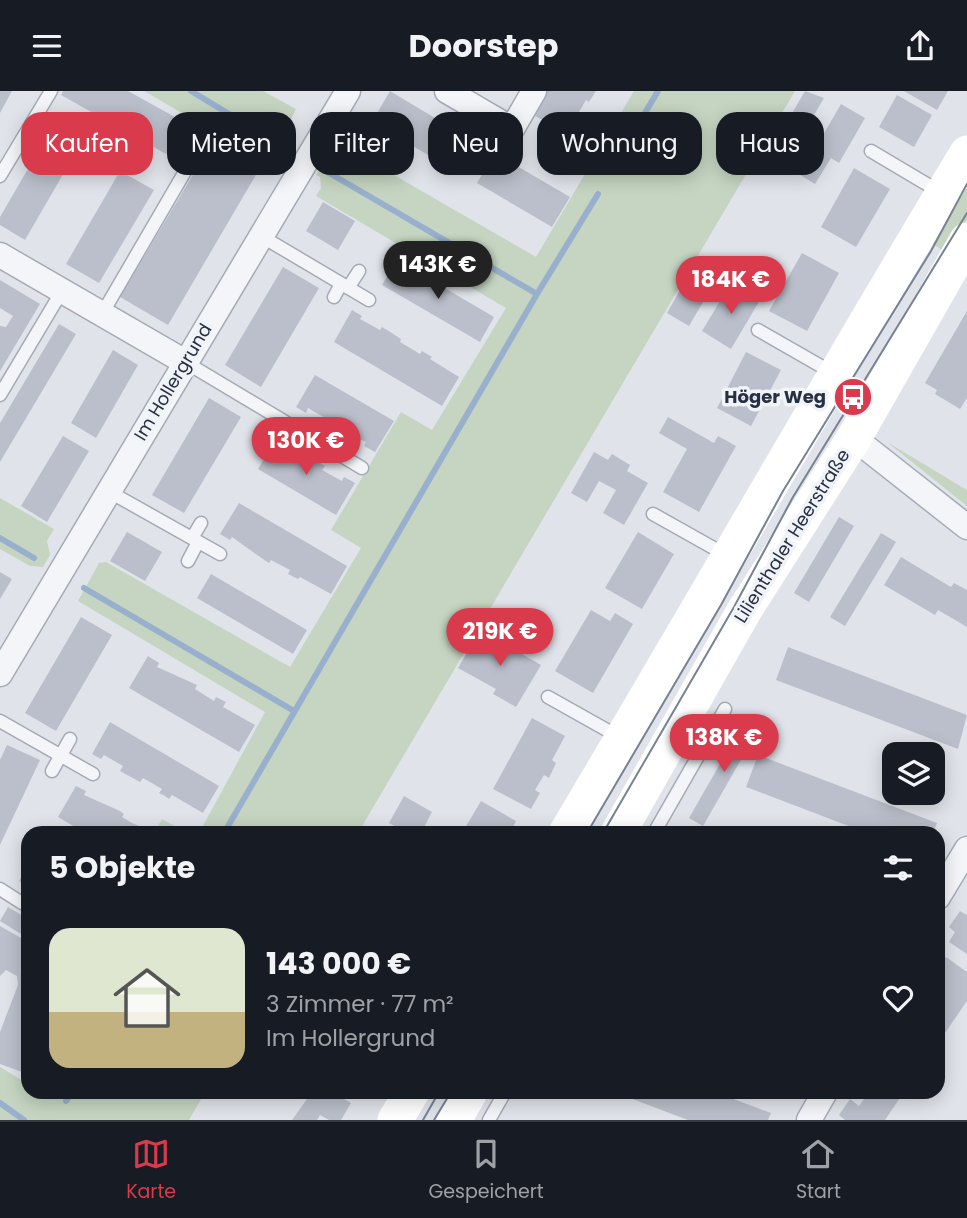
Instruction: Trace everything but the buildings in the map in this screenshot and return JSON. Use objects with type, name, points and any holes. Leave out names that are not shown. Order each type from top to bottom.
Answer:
[{"type":"main road","points":[[570,826],[730,558],[834,373],[967,153]]},
{"type":"main road","name":"Lilienthaler Heerstraße","points":[[622,826],[744,611],[854,437],[967,240]]},
{"type":"main road","points":[[454,1120],[466,1099]]},
{"type":"street","name":"Im Hollergrund","points":[[4,657],[348,91]]},
{"type":"street","points":[[447,91],[512,129],[534,91]]},
{"type":"street","points":[[0,255],[185,362]]},
{"type":"street","points":[[854,437],[967,527]]},
{"type":"street","points":[[945,885],[967,849]]},
{"type":"street","points":[[809,1120],[821,1099]]},
{"type":"lane","points":[[0,176],[51,91]]},
{"type":"lane","points":[[871,151],[943,193]]},
{"type":"lane","points":[[102,314],[183,175]]},
{"type":"lane","points":[[261,236],[369,300]]},
{"type":"lane","points":[[334,297],[359,271]]},
{"type":"lane","points":[[0,395],[62,291]]},
{"type":"lane","points":[[758,330],[834,373]]},
{"type":"lane","points":[[185,362],[362,468]]},
{"type":"lane","points":[[107,491],[220,554]]},
{"type":"lane","points":[[653,514],[730,558]]},
{"type":"lane","points":[[188,561],[201,523]]},
{"type":"lane","points":[[548,697],[622,739]]},
{"type":"lane","points":[[657,826],[725,709]]},
{"type":"lane","points":[[0,721],[93,774]]},
{"type":"lane","points":[[52,771],[70,739]]},
{"type":"lane","points":[[0,890],[21,902]]},
{"type":"lane","points":[[489,1120],[501,1099]]},
{"type":"green space","points":[[144,91],[263,91],[296,109],[294,112],[180,112]]},
{"type":"green space","points":[[634,91],[795,91],[783,112],[716,112],[716,175],[746,175],[362,826],[203,826],[265,712],[78,601],[99,563],[106,562],[290,667],[361,548],[331,530],[401,412],[432,430],[506,308],[316,196],[321,188],[320,177],[316,175],[394,175],[536,257],[584,175],[702,175],[702,112],[622,112]]},
{"type":"green space","points":[[967,173],[967,220],[947,253],[925,239]]},
{"type":"green space","points":[[887,442],[967,490],[967,506]]},
{"type":"green space","points":[[0,498],[54,529],[47,541],[50,555],[43,567],[30,566],[0,549]]},
{"type":"green space","points":[[162,819],[175,826],[158,826]]},
{"type":"green space","points":[[0,1067],[21,1080],[21,1099],[201,1099],[189,1120],[0,1120]]},
{"type":"waterway","points":[[191,91],[226,112]]},
{"type":"waterway","points":[[646,112],[658,91]]},
{"type":"waterway","points":[[333,175],[537,294]]},
{"type":"waterway","points":[[228,826],[537,294],[598,194]]},
{"type":"waterway","points":[[0,538],[34,558]]},
{"type":"waterway","points":[[84,588],[294,711]]},
{"type":"waterway","points":[[0,1103],[24,1120]]},
{"type":"tram line","points":[[591,826],[721,605],[783,491],[931,251],[967,184]]},
{"type":"tram line","points":[[607,826],[734,607],[793,497],[967,213]]},
{"type":"tram line","points":[[423,1120],[435,1099]]},
{"type":"tram line","points":[[434,1120],[447,1099]]},
{"type":"place","name":"Höger Weg","points":[[853,397]]}]
